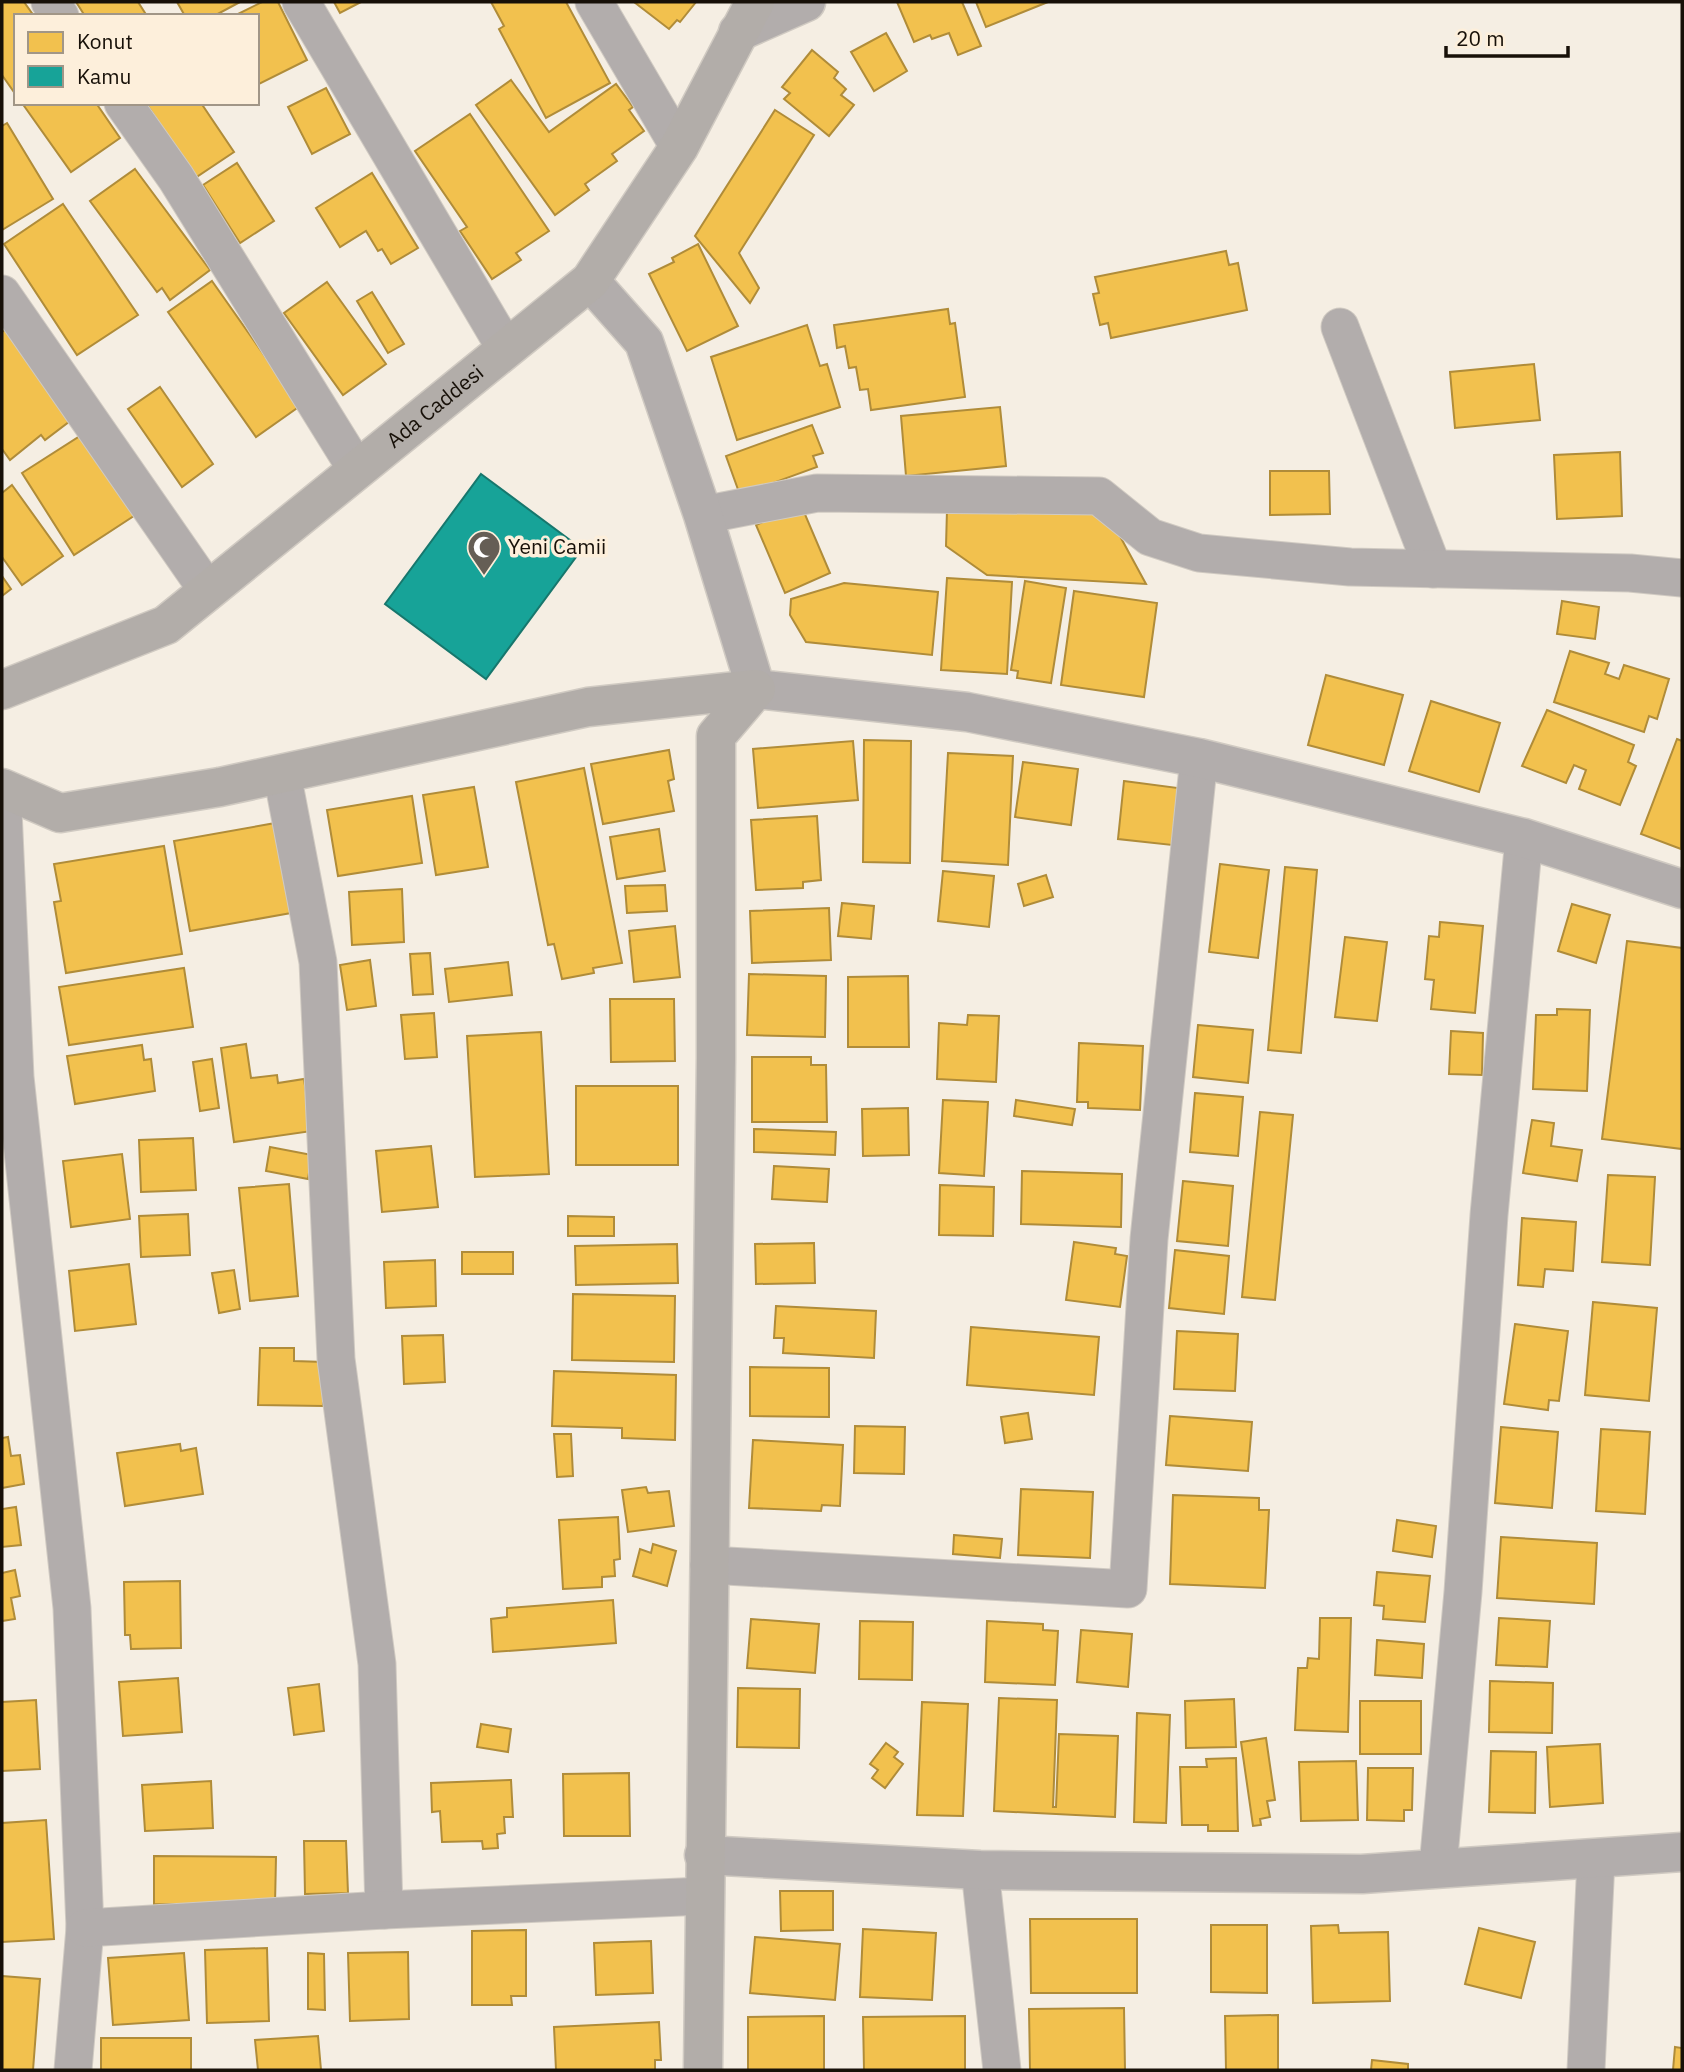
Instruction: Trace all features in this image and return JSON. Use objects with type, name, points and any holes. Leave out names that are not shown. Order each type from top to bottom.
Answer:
[{"type":"main road","name":"Ada Caddesi","points":[[2,690],[166,625],[590,281],[679,147],[746,17]]},
{"type":"main road","points":[[2,788],[60,813],[220,787],[588,707],[756,689]]},
{"type":"main road","points":[[703,2070],[716,1058],[716,736],[756,689]]},
{"type":"street","points":[[301,2],[506,349]]},
{"type":"street","points":[[594,2],[679,147]]},
{"type":"street","points":[[746,17],[806,2]]},
{"type":"street","points":[[123,105],[176,177],[357,470]]},
{"type":"street","points":[[590,281],[643,342],[703,515],[756,689],[967,712],[1199,758],[1524,838],[1682,889]]},
{"type":"street","points":[[2,294],[208,591]]},
{"type":"street","points":[[1340,327],[1433,569]]},
{"type":"street","points":[[703,515],[817,493],[1099,496],[1150,537],[1199,553],[1350,567],[1630,573],[1682,578]]},
{"type":"street","points":[[709,1565],[1128,1589],[1149,1239],[1199,758]]},
{"type":"street","points":[[282,774],[317,962],[337,1359],[377,1664],[384,1910]]},
{"type":"street","points":[[2,788],[8,1079],[72,1608],[85,1928],[73,2070]]},
{"type":"street","points":[[1438,1867],[1464,1579],[1489,1214],[1524,838]]},
{"type":"street","points":[[704,1855],[980,1870],[1362,1874],[1682,1852]]},
{"type":"street","points":[[1586,2070],[1596,1860]]},
{"type":"street","points":[[980,1870],[1002,2070]]},
{"type":"street","points":[[85,1928],[384,1910],[704,1896]]},
{"type":"building: Konut","points":[[2,2],[24,2],[33,14],[14,14],[14,92],[2,75]]},
{"type":"building: Konut","points":[[76,2],[138,2],[146,14],[84,14]]},
{"type":"building: Konut","points":[[177,2],[240,2],[218,14],[184,14]]},
{"type":"building: Konut","points":[[262,2],[278,2],[307,60],[259,84],[259,14],[238,14]]},
{"type":"building: Konut","points":[[334,2],[361,2],[340,13]]},
{"type":"building: Konut","points":[[491,2],[566,2],[610,83],[546,118],[499,29],[504,26]]},
{"type":"building: Konut","points":[[634,2],[696,2],[680,22],[677,20],[669,29]]},
{"type":"building: Konut","points":[[897,2],[962,2],[981,46],[958,55],[949,33],[932,39],[930,35],[914,42]]},
{"type":"building: Konut","points":[[976,2],[1048,2],[986,27]]},
{"type":"building: Konut","points":[[886,33],[907,71],[874,91],[851,52]]},
{"type":"building: Konut","points":[[812,50],[838,72],[834,78],[846,89],[841,95],[854,105],[829,136],[784,99],[790,93],[782,87]]},
{"type":"building: Konut","points":[[511,80],[549,132],[616,84],[633,107],[629,110],[644,131],[612,154],[617,161],[585,184],[589,190],[555,215],[476,105]]},
{"type":"building: Konut","points":[[326,88],[350,134],[312,154],[288,107]]},
{"type":"building: Konut","points":[[23,105],[97,105],[120,138],[71,172]]},
{"type":"building: Konut","points":[[147,105],[202,105],[234,152],[195,178]]},
{"type":"building: Konut","points":[[775,110],[814,135],[739,253],[759,288],[750,303],[695,236]]},
{"type":"building: Konut","points":[[470,114],[549,231],[516,253],[521,260],[492,279],[460,231],[467,227],[415,151]]},
{"type":"building: Konut","points":[[7,123],[53,199],[2,230],[2,126]]},
{"type":"building: Konut","points":[[237,163],[274,221],[240,243],[203,185]]},
{"type":"building: Konut","points":[[135,169],[210,270],[170,300],[162,288],[157,292],[90,201]]},
{"type":"building: Konut","points":[[372,173],[418,248],[391,264],[382,249],[378,251],[366,231],[340,247],[316,208]]},
{"type":"building: Konut","points":[[63,204],[138,315],[77,355],[4,244]]},
{"type":"building: Konut","points":[[698,244],[738,326],[687,351],[649,274],[674,262],[672,258]]},
{"type":"building: Konut","points":[[1226,251],[1229,265],[1238,263],[1247,310],[1111,338],[1108,323],[1100,325],[1093,294],[1099,293],[1095,277]]},
{"type":"building: Konut","points":[[212,281],[300,406],[256,437],[168,312]]},
{"type":"building: Konut","points":[[327,282],[386,364],[343,395],[284,313]]},
{"type":"building: Konut","points":[[372,292],[404,344],[388,353],[357,301]]},
{"type":"building: Konut","points":[[948,309],[950,324],[955,323],[965,397],[871,410],[868,389],[860,390],[856,367],[849,368],[845,346],[837,348],[834,325]]},
{"type":"building: Konut","points":[[807,325],[820,366],[827,364],[840,407],[737,440],[711,357]]},
{"type":"building: Konut","points":[[5,330],[74,418],[45,440],[41,435],[10,460],[2,449],[2,332]]},
{"type":"building: Konut","points":[[1534,364],[1540,420],[1455,428],[1450,372]]},
{"type":"building: Konut","points":[[160,387],[213,464],[182,487],[128,409]]},
{"type":"building: Konut","points":[[1000,407],[1006,466],[906,476],[901,416]]},
{"type":"building: Konut","points":[[812,425],[823,453],[813,456],[817,467],[740,495],[726,456]]},
{"type":"building: Konut","points":[[91,429],[143,510],[74,555],[22,473]]},
{"type":"building: Konut","points":[[1620,452],[1622,516],[1557,519],[1554,455]]},
{"type":"building: Konut","points":[[1270,471],[1329,471],[1330,514],[1270,515]]},
{"type":"building: Konut","points":[[12,485],[63,556],[22,585],[2,557],[2,493]]},
{"type":"building: Konut","points":[[801,505],[830,573],[785,593],[756,525]]},
{"type":"building: Konut","points":[[1103,505],[1146,584],[987,575],[946,546],[947,510]]},
{"type":"building: Konut","points":[[2,576],[11,589],[2,596]]},
{"type":"building: Konut","points":[[947,578],[1012,582],[1007,674],[941,670]]},
{"type":"building: Konut","points":[[1025,581],[1066,588],[1051,683],[1017,678],[1018,671],[1011,670]]},
{"type":"building: Konut","points":[[844,583],[938,592],[932,655],[806,642],[790,615],[791,599]]},
{"type":"building: Konut","points":[[1074,591],[1157,603],[1144,697],[1061,685]]},
{"type":"building: Konut","points":[[1562,601],[1599,607],[1595,639],[1557,634]]},
{"type":"building: Konut","points":[[1570,651],[1609,663],[1605,674],[1619,679],[1624,665],[1669,679],[1657,719],[1649,716],[1644,732],[1554,702]]},
{"type":"building: Konut","points":[[1326,675],[1403,695],[1384,765],[1308,745]]},
{"type":"building: Konut","points":[[1431,701],[1500,723],[1479,792],[1409,771]]},
{"type":"building: Konut","points":[[1547,710],[1634,745],[1628,762],[1636,766],[1620,805],[1579,789],[1586,770],[1574,765],[1566,783],[1522,766]]},
{"type":"building: Konut","points":[[1677,739],[1682,741],[1681,849],[1641,834]]},
{"type":"building: Konut","points":[[864,740],[911,741],[910,863],[863,862]]},
{"type":"building: Konut","points":[[853,741],[858,800],[758,808],[753,749]]},
{"type":"building: Konut","points":[[669,750],[674,779],[668,781],[674,811],[603,824],[591,764]]},
{"type":"building: Konut","points":[[948,753],[1013,756],[1008,865],[942,861]]},
{"type":"building: Konut","points":[[1023,762],[1078,769],[1071,825],[1015,817]]},
{"type":"building: Konut","points":[[584,768],[622,963],[593,968],[594,973],[562,979],[554,944],[548,945],[516,782]]},
{"type":"building: Konut","points":[[1124,781],[1178,788],[1172,845],[1118,839]]},
{"type":"building: Konut","points":[[474,787],[488,867],[436,875],[423,795]]},
{"type":"building: Konut","points":[[412,796],[422,863],[338,876],[327,810]]},
{"type":"building: Konut","points":[[817,816],[821,880],[803,882],[803,888],[756,890],[751,820]]},
{"type":"building: Konut","points":[[281,822],[297,912],[190,931],[174,841]]},
{"type":"building: Konut","points":[[659,829],[665,871],[617,879],[610,837]]},
{"type":"building: Konut","points":[[164,846],[182,954],[66,973],[54,902],[61,901],[54,864]]},
{"type":"building: Konut","points":[[1220,864],[1269,870],[1258,958],[1209,952]]},
{"type":"building: Konut","points":[[1285,867],[1317,870],[1301,1053],[1268,1050]]},
{"type":"building: Konut","points":[[943,871],[994,876],[989,927],[938,921]]},
{"type":"building: Konut","points":[[1046,875],[1053,897],[1024,906],[1018,884]]},
{"type":"building: Konut","points":[[665,885],[667,911],[627,913],[625,886]]},
{"type":"building: Konut","points":[[402,889],[404,942],[352,945],[349,892]]},
{"type":"building: Konut","points":[[842,903],[874,906],[871,939],[838,936]]},
{"type":"building: Konut","points":[[1572,904],[1610,915],[1596,963],[1558,951]]},
{"type":"building: Konut","points":[[829,908],[831,960],[752,963],[750,911]]},
{"type":"building: Konut","points":[[1440,922],[1483,926],[1475,1013],[1431,1009],[1434,980],[1425,979],[1429,936],[1439,937]]},
{"type":"building: Konut","points":[[675,926],[680,977],[634,982],[629,931]]},
{"type":"building: Konut","points":[[1345,937],[1387,942],[1377,1021],[1335,1017]]},
{"type":"building: Konut","points":[[1627,941],[1682,948],[1682,1149],[1602,1139]]},
{"type":"building: Konut","points":[[430,953],[433,994],[413,995],[410,954]]},
{"type":"building: Konut","points":[[370,960],[376,1006],[347,1010],[340,965]]},
{"type":"building: Konut","points":[[508,962],[512,995],[449,1002],[445,969]]},
{"type":"building: Konut","points":[[184,968],[193,1027],[69,1045],[59,987]]},
{"type":"building: Konut","points":[[749,974],[826,976],[825,1037],[747,1035]]},
{"type":"building: Konut","points":[[908,976],[909,1047],[848,1047],[848,977]]},
{"type":"building: Konut","points":[[610,999],[674,999],[675,1061],[611,1062]]},
{"type":"building: Konut","points":[[1557,1009],[1590,1010],[1587,1091],[1533,1089],[1536,1015],[1557,1015]]},
{"type":"building: Konut","points":[[434,1013],[437,1057],[405,1059],[401,1015]]},
{"type":"building: Konut","points":[[968,1015],[999,1016],[996,1082],[937,1079],[939,1023],[967,1025]]},
{"type":"building: Konut","points":[[1198,1025],[1253,1030],[1248,1083],[1193,1077]]},
{"type":"building: Konut","points":[[1451,1031],[1483,1033],[1482,1075],[1449,1074]]},
{"type":"building: Konut","points":[[541,1032],[549,1174],[475,1177],[467,1036]]},
{"type":"building: Konut","points":[[1079,1043],[1143,1046],[1140,1110],[1088,1108],[1088,1102],[1077,1102]]},
{"type":"building: Konut","points":[[246,1044],[251,1078],[277,1075],[278,1083],[304,1079],[312,1131],[234,1142],[221,1048]]},
{"type":"building: Konut","points":[[142,1045],[144,1060],[151,1059],[155,1091],[75,1104],[67,1056]]},
{"type":"building: Konut","points":[[752,1057],[811,1057],[811,1065],[826,1065],[827,1122],[752,1122]]},
{"type":"building: Konut","points":[[212,1059],[219,1108],[200,1111],[193,1062]]},
{"type":"building: Konut","points":[[576,1086],[678,1086],[678,1165],[576,1165]]},
{"type":"building: Konut","points":[[1195,1093],[1243,1097],[1238,1156],[1190,1152]]},
{"type":"building: Konut","points":[[943,1100],[988,1102],[984,1176],[939,1173]]},
{"type":"building: Konut","points":[[1016,1100],[1075,1109],[1072,1125],[1014,1116]]},
{"type":"building: Konut","points":[[908,1108],[909,1155],[863,1156],[862,1109]]},
{"type":"building: Konut","points":[[1260,1112],[1293,1115],[1275,1300],[1242,1297]]},
{"type":"building: Konut","points":[[1532,1120],[1554,1123],[1551,1146],[1582,1150],[1577,1181],[1523,1173]]},
{"type":"building: Konut","points":[[754,1129],[836,1132],[835,1155],[754,1152]]},
{"type":"building: Konut","points":[[193,1138],[196,1190],[141,1192],[139,1140]]},
{"type":"building: Konut","points":[[431,1146],[438,1207],[382,1212],[376,1151]]},
{"type":"building: Konut","points":[[270,1147],[312,1155],[308,1179],[266,1171]]},
{"type":"building: Konut","points":[[122,1154],[130,1219],[71,1227],[63,1161]]},
{"type":"building: Konut","points":[[774,1166],[829,1169],[827,1202],[772,1199]]},
{"type":"building: Konut","points":[[1022,1171],[1122,1174],[1121,1227],[1021,1224]]},
{"type":"building: Konut","points":[[1608,1175],[1655,1177],[1650,1265],[1602,1262]]},
{"type":"building: Konut","points":[[1183,1181],[1233,1186],[1228,1246],[1177,1241]]},
{"type":"building: Konut","points":[[289,1184],[298,1296],[250,1301],[239,1188]]},
{"type":"building: Konut","points":[[940,1185],[994,1187],[993,1236],[939,1235]]},
{"type":"building: Konut","points":[[188,1214],[190,1255],[141,1257],[139,1216]]},
{"type":"building: Konut","points":[[568,1216],[614,1217],[614,1236],[568,1236]]},
{"type":"building: Konut","points":[[1522,1218],[1576,1222],[1573,1271],[1545,1269],[1543,1287],[1518,1285]]},
{"type":"building: Konut","points":[[1074,1242],[1116,1248],[1115,1254],[1127,1256],[1120,1307],[1066,1300]]},
{"type":"building: Konut","points":[[814,1243],[815,1283],[756,1284],[755,1244]]},
{"type":"building: Konut","points":[[677,1244],[678,1283],[576,1285],[575,1246]]},
{"type":"building: Konut","points":[[1175,1250],[1229,1256],[1224,1314],[1169,1308]]},
{"type":"building: Konut","points":[[462,1252],[513,1252],[513,1274],[462,1274]]},
{"type":"building: Konut","points":[[435,1260],[436,1306],[386,1308],[384,1262]]},
{"type":"building: Konut","points":[[129,1264],[136,1324],[75,1331],[69,1271]]},
{"type":"building: Konut","points":[[234,1270],[240,1309],[219,1313],[212,1273]]},
{"type":"building: Konut","points":[[573,1294],[675,1296],[674,1362],[572,1360]]},
{"type":"building: Konut","points":[[1593,1302],[1657,1308],[1649,1401],[1585,1395]]},
{"type":"building: Konut","points":[[776,1306],[876,1311],[874,1358],[783,1353],[784,1338],[774,1338]]},
{"type":"building: Konut","points":[[1515,1324],[1568,1331],[1559,1401],[1549,1400],[1548,1410],[1504,1404]]},
{"type":"building: Konut","points":[[971,1327],[1099,1337],[1094,1395],[967,1385]]},
{"type":"building: Konut","points":[[1177,1331],[1238,1334],[1235,1391],[1174,1389]]},
{"type":"building: Konut","points":[[443,1335],[445,1382],[404,1384],[402,1336]]},
{"type":"building: Konut","points":[[260,1348],[294,1348],[294,1361],[324,1362],[323,1406],[258,1405]]},
{"type":"building: Konut","points":[[750,1367],[829,1368],[829,1417],[750,1416]]},
{"type":"building: Konut","points":[[554,1371],[676,1375],[675,1440],[622,1438],[622,1428],[552,1426]]},
{"type":"building: Konut","points":[[1028,1413],[1032,1439],[1005,1443],[1001,1417]]},
{"type":"building: Konut","points":[[1170,1416],[1252,1422],[1248,1471],[1166,1465]]},
{"type":"building: Konut","points":[[855,1426],[905,1427],[904,1474],[854,1473]]},
{"type":"building: Konut","points":[[1501,1427],[1558,1432],[1552,1508],[1495,1503]]},
{"type":"building: Konut","points":[[1601,1429],[1650,1432],[1645,1514],[1596,1511]]},
{"type":"building: Konut","points":[[554,1434],[571,1434],[573,1476],[557,1477]]},
{"type":"building: Konut","points":[[8,1437],[11,1456],[20,1455],[24,1484],[2,1488],[2,1438]]},
{"type":"building: Konut","points":[[753,1440],[843,1445],[840,1506],[822,1505],[821,1511],[749,1508]]},
{"type":"building: Konut","points":[[180,1444],[181,1451],[196,1448],[203,1494],[125,1506],[117,1453]]},
{"type":"building: Konut","points":[[646,1487],[648,1493],[669,1491],[674,1526],[628,1532],[622,1490]]},
{"type":"building: Konut","points":[[1021,1489],[1093,1492],[1090,1558],[1018,1555]]},
{"type":"building: Konut","points":[[1173,1495],[1259,1498],[1259,1510],[1269,1510],[1265,1588],[1170,1584]]},
{"type":"building: Konut","points":[[16,1507],[21,1545],[2,1547],[2,1509]]},
{"type":"building: Konut","points":[[618,1517],[620,1559],[614,1560],[615,1576],[602,1577],[602,1587],[563,1589],[559,1520]]},
{"type":"building: Konut","points":[[1397,1520],[1436,1526],[1432,1557],[1393,1551]]},
{"type":"building: Konut","points":[[954,1535],[1002,1539],[1000,1558],[953,1554]]},
{"type":"building: Konut","points":[[1501,1537],[1597,1543],[1594,1604],[1497,1598]]},
{"type":"building: Konut","points":[[653,1544],[676,1551],[667,1586],[633,1576],[640,1549],[651,1553]]},
{"type":"building: Konut","points":[[15,1570],[20,1596],[11,1598],[15,1619],[2,1621],[2,1573]]},
{"type":"building: Konut","points":[[1377,1572],[1430,1576],[1425,1622],[1383,1619],[1384,1606],[1374,1605]]},
{"type":"building: Konut","points":[[180,1581],[181,1648],[131,1649],[130,1635],[125,1635],[124,1582]]},
{"type":"building: Konut","points":[[613,1600],[616,1643],[493,1652],[491,1619],[507,1617],[507,1608]]},
{"type":"building: Konut","points":[[1320,1618],[1351,1618],[1348,1732],[1295,1730],[1298,1668],[1307,1668],[1308,1658],[1319,1659]]},
{"type":"building: Konut","points":[[1499,1618],[1550,1621],[1547,1667],[1496,1665]]},
{"type":"building: Konut","points":[[751,1619],[819,1624],[815,1673],[747,1668]]},
{"type":"building: Konut","points":[[860,1621],[913,1622],[912,1680],[859,1679]]},
{"type":"building: Konut","points":[[987,1621],[1043,1624],[1043,1630],[1058,1631],[1055,1685],[985,1682]]},
{"type":"building: Konut","points":[[1081,1630],[1132,1634],[1128,1687],[1077,1682]]},
{"type":"building: Konut","points":[[1377,1640],[1424,1644],[1422,1678],[1375,1675]]},
{"type":"building: Konut","points":[[178,1678],[182,1732],[123,1736],[119,1682]]},
{"type":"building: Konut","points":[[1490,1681],[1553,1683],[1552,1733],[1489,1732]]},
{"type":"building: Konut","points":[[319,1684],[324,1731],[294,1735],[288,1688]]},
{"type":"building: Konut","points":[[738,1688],[800,1689],[799,1748],[737,1747]]},
{"type":"building: Konut","points":[[999,1698],[1057,1700],[1053,1807],[1056,1807],[1059,1734],[1118,1736],[1115,1817],[994,1811]]},
{"type":"building: Konut","points":[[1234,1699],[1236,1747],[1186,1748],[1185,1701]]},
{"type":"building: Konut","points":[[36,1700],[40,1769],[2,1771],[2,1702]]},
{"type":"building: Konut","points":[[1360,1701],[1421,1701],[1421,1754],[1360,1754]]},
{"type":"building: Konut","points":[[922,1702],[968,1704],[963,1816],[917,1815]]},
{"type":"building: Konut","points":[[1137,1713],[1170,1715],[1166,1823],[1134,1822]]},
{"type":"building: Konut","points":[[481,1724],[511,1729],[508,1752],[477,1747]]},
{"type":"building: Konut","points":[[1266,1738],[1275,1800],[1267,1801],[1270,1817],[1260,1819],[1261,1825],[1253,1826],[1241,1742]]},
{"type":"building: Konut","points":[[886,1743],[898,1752],[894,1757],[903,1764],[885,1788],[872,1778],[878,1770],[870,1764]]},
{"type":"building: Konut","points":[[1600,1744],[1603,1803],[1550,1807],[1547,1747]]},
{"type":"building: Konut","points":[[1491,1751],[1536,1752],[1535,1813],[1489,1812]]},
{"type":"building: Konut","points":[[1236,1758],[1238,1831],[1208,1831],[1208,1825],[1182,1825],[1180,1767],[1207,1767],[1206,1759]]},
{"type":"building: Konut","points":[[1356,1761],[1358,1820],[1301,1821],[1299,1762]]},
{"type":"building: Konut","points":[[1368,1768],[1413,1768],[1412,1810],[1404,1810],[1404,1821],[1367,1820]]},
{"type":"building: Konut","points":[[629,1773],[630,1836],[564,1836],[563,1774]]},
{"type":"building: Konut","points":[[511,1780],[513,1817],[504,1817],[505,1833],[497,1834],[498,1848],[483,1849],[482,1841],[442,1842],[440,1811],[432,1812],[431,1783]]},
{"type":"building: Konut","points":[[211,1781],[213,1828],[145,1831],[142,1785]]},
{"type":"building: Konut","points":[[46,1820],[54,1939],[2,1942],[2,1823]]},
{"type":"building: Konut","points":[[304,1841],[346,1841],[348,1893],[305,1894]]},
{"type":"building: Konut","points":[[154,1856],[276,1857],[275,1905],[154,1904]]},
{"type":"building: Konut","points":[[780,1891],[833,1891],[833,1930],[781,1931]]},
{"type":"building: Konut","points":[[1030,1919],[1137,1919],[1137,1993],[1031,1993]]},
{"type":"building: Konut","points":[[1211,1925],[1267,1925],[1267,1993],[1211,1992]]},
{"type":"building: Konut","points":[[1338,1925],[1339,1933],[1388,1932],[1390,2001],[1313,2003],[1311,1926]]},
{"type":"building: Konut","points":[[1479,1928],[1535,1942],[1521,1998],[1465,1984]]},
{"type":"building: Konut","points":[[863,1929],[936,1933],[932,2000],[860,1997]]},
{"type":"building: Konut","points":[[526,1930],[526,1996],[511,1996],[512,2005],[472,2005],[472,1931]]},
{"type":"building: Konut","points":[[755,1937],[840,1944],[835,2000],[750,1993]]},
{"type":"building: Konut","points":[[651,1941],[653,1993],[596,1995],[594,1943]]},
{"type":"building: Konut","points":[[267,1948],[269,2021],[207,2023],[205,1950]]},
{"type":"building: Konut","points":[[408,1952],[409,2019],[350,2021],[348,1953]]},
{"type":"building: Konut","points":[[184,1953],[189,2020],[113,2025],[108,1958]]},
{"type":"building: Konut","points":[[308,1953],[324,1954],[325,2010],[308,2009]]},
{"type":"building: Konut","points":[[2,1976],[40,1979],[33,2070],[2,2070]]},
{"type":"building: Konut","points":[[1124,2008],[1125,2070],[1030,2070],[1029,2009]]},
{"type":"building: Konut","points":[[1278,2015],[1278,2070],[1226,2070],[1225,2016]]},
{"type":"building: Konut","points":[[824,2016],[824,2070],[748,2070],[748,2017]]},
{"type":"building: Konut","points":[[965,2016],[965,2070],[864,2070],[863,2017]]},
{"type":"building: Konut","points":[[659,2022],[661,2060],[655,2060],[655,2070],[556,2070],[554,2027]]},
{"type":"building: Konut","points":[[318,2036],[321,2070],[258,2070],[255,2040]]},
{"type":"building: Konut","points":[[101,2038],[191,2038],[191,2070],[101,2070]]},
{"type":"building: Konut","points":[[1675,2047],[1682,2048],[1682,2070],[1673,2070]]},
{"type":"building: Konut","points":[[1372,2060],[1408,2064],[1408,2070],[1371,2070]]},
{"type":"building: Kamu","name":"Yeni Camii","points":[[481,474],[582,549],[486,679],[385,604]]},
{"type":"place","name":"Yeni Camii","points":[[484,577]]}]
